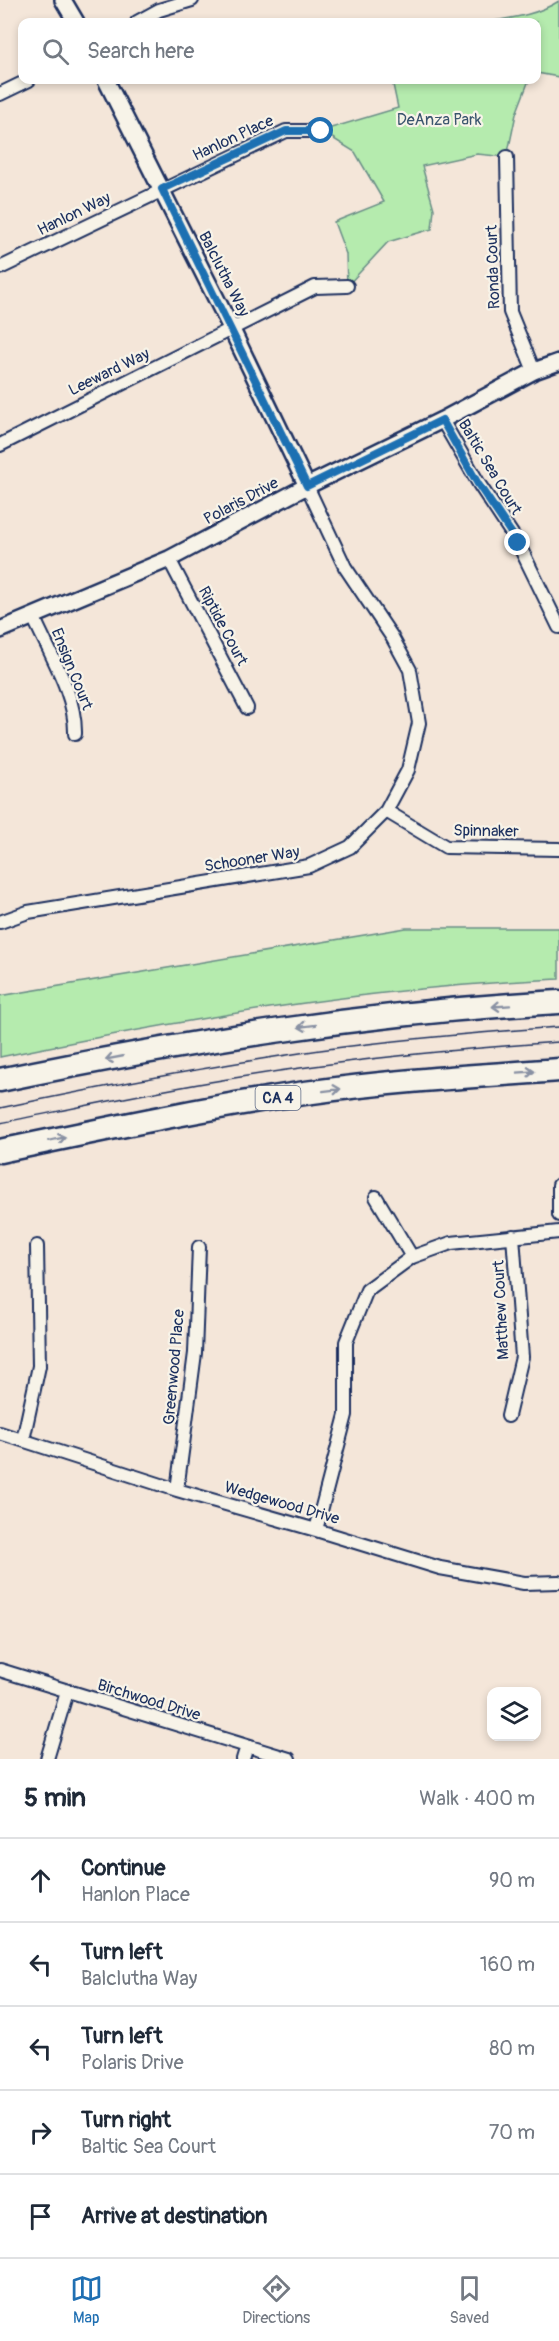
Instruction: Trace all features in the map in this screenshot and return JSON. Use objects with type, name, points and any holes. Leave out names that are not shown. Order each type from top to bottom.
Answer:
[{"type":"highway","points":[[0,1080],[197,1042],[280,1029],[450,1010],[559,1002]]},
{"type":"highway","name":"CA 4","points":[[0,1151],[125,1125],[304,1093],[389,1083],[559,1070]]},
{"type":"street","points":[[63,0],[74,18]]},
{"type":"street","points":[[144,18],[159,10],[192,0]]},
{"type":"street","points":[[0,94],[21,84]]},
{"type":"street","name":"Balclutha Way","points":[[107,84],[162,189],[307,486]]},
{"type":"street","name":"Hanlon Place","points":[[162,189],[286,131],[321,131]]},
{"type":"street","name":"Ronda Court","points":[[507,157],[510,312],[534,372]]},
{"type":"street","name":"Hanlon Way","points":[[0,268],[162,189]]},
{"type":"street","name":"Leeward Way","points":[[0,445],[315,287],[347,286]]},
{"type":"street","name":"Polaris Drive","points":[[0,630],[169,559],[307,486],[534,372],[559,362]]},
{"type":"street","name":"Baltic Sea Court","points":[[442,420],[478,484],[518,543],[559,627]]},
{"type":"street","name":"Schooner Way","points":[[0,922],[27,912],[309,867],[350,847],[386,811],[408,770],[418,723],[410,670],[392,637],[345,567],[307,486]]},
{"type":"street","name":"Riptide Court","points":[[169,559],[247,708]]},
{"type":"street","name":"Ensign Court","points":[[33,616],[69,696],[75,717],[75,734]]},
{"type":"street","name":"Spinnaker","points":[[386,811],[446,847],[559,849]]},
{"type":"street","points":[[559,1185],[559,1215]]},
{"type":"street","points":[[376,1197],[412,1257]]},
{"type":"street","points":[[316,1530],[346,1415],[346,1342],[367,1290],[412,1257],[451,1243],[559,1232]]},
{"type":"street","name":"Matthew Court","points":[[508,1416],[522,1357],[513,1236]]},
{"type":"street","points":[[23,1440],[39,1366],[37,1246]]},
{"type":"street","name":"Greenwood Place","points":[[177,1490],[195,1353],[199,1247]]},
{"type":"street","name":"Wedgewood Drive","points":[[0,1433],[177,1490],[440,1568],[524,1583],[559,1581]]},
{"type":"street","name":"Birchwood Drive","points":[[0,1671],[289,1759]]},
{"type":"street","points":[[48,1759],[67,1692]]},
{"type":"street","points":[[243,1759],[247,1746]]},
{"type":"green space","points":[[559,1],[559,77],[541,74],[541,18],[509,18],[551,6]]},
{"type":"green space","name":"DeAnza Park","points":[[393,84],[527,84],[516,114],[507,157],[477,154],[422,166],[434,209],[432,229],[388,242],[347,286],[346,254],[334,222],[384,202],[355,152],[321,131],[398,108]]},
{"type":"green space","points":[[406,928],[559,928],[559,979],[418,989],[348,997],[208,1018],[0,1057],[0,996]]},
{"type":"tram line","points":[[0,1108],[150,1078],[300,1053],[430,1037],[559,1027]]},
{"type":"tram line","points":[[0,1123],[184,1087],[297,1068],[428,1053],[559,1042]]},
{"type":"route","points":[[321,131],[286,131],[162,189],[307,486],[442,420],[478,484],[518,543]]}]
